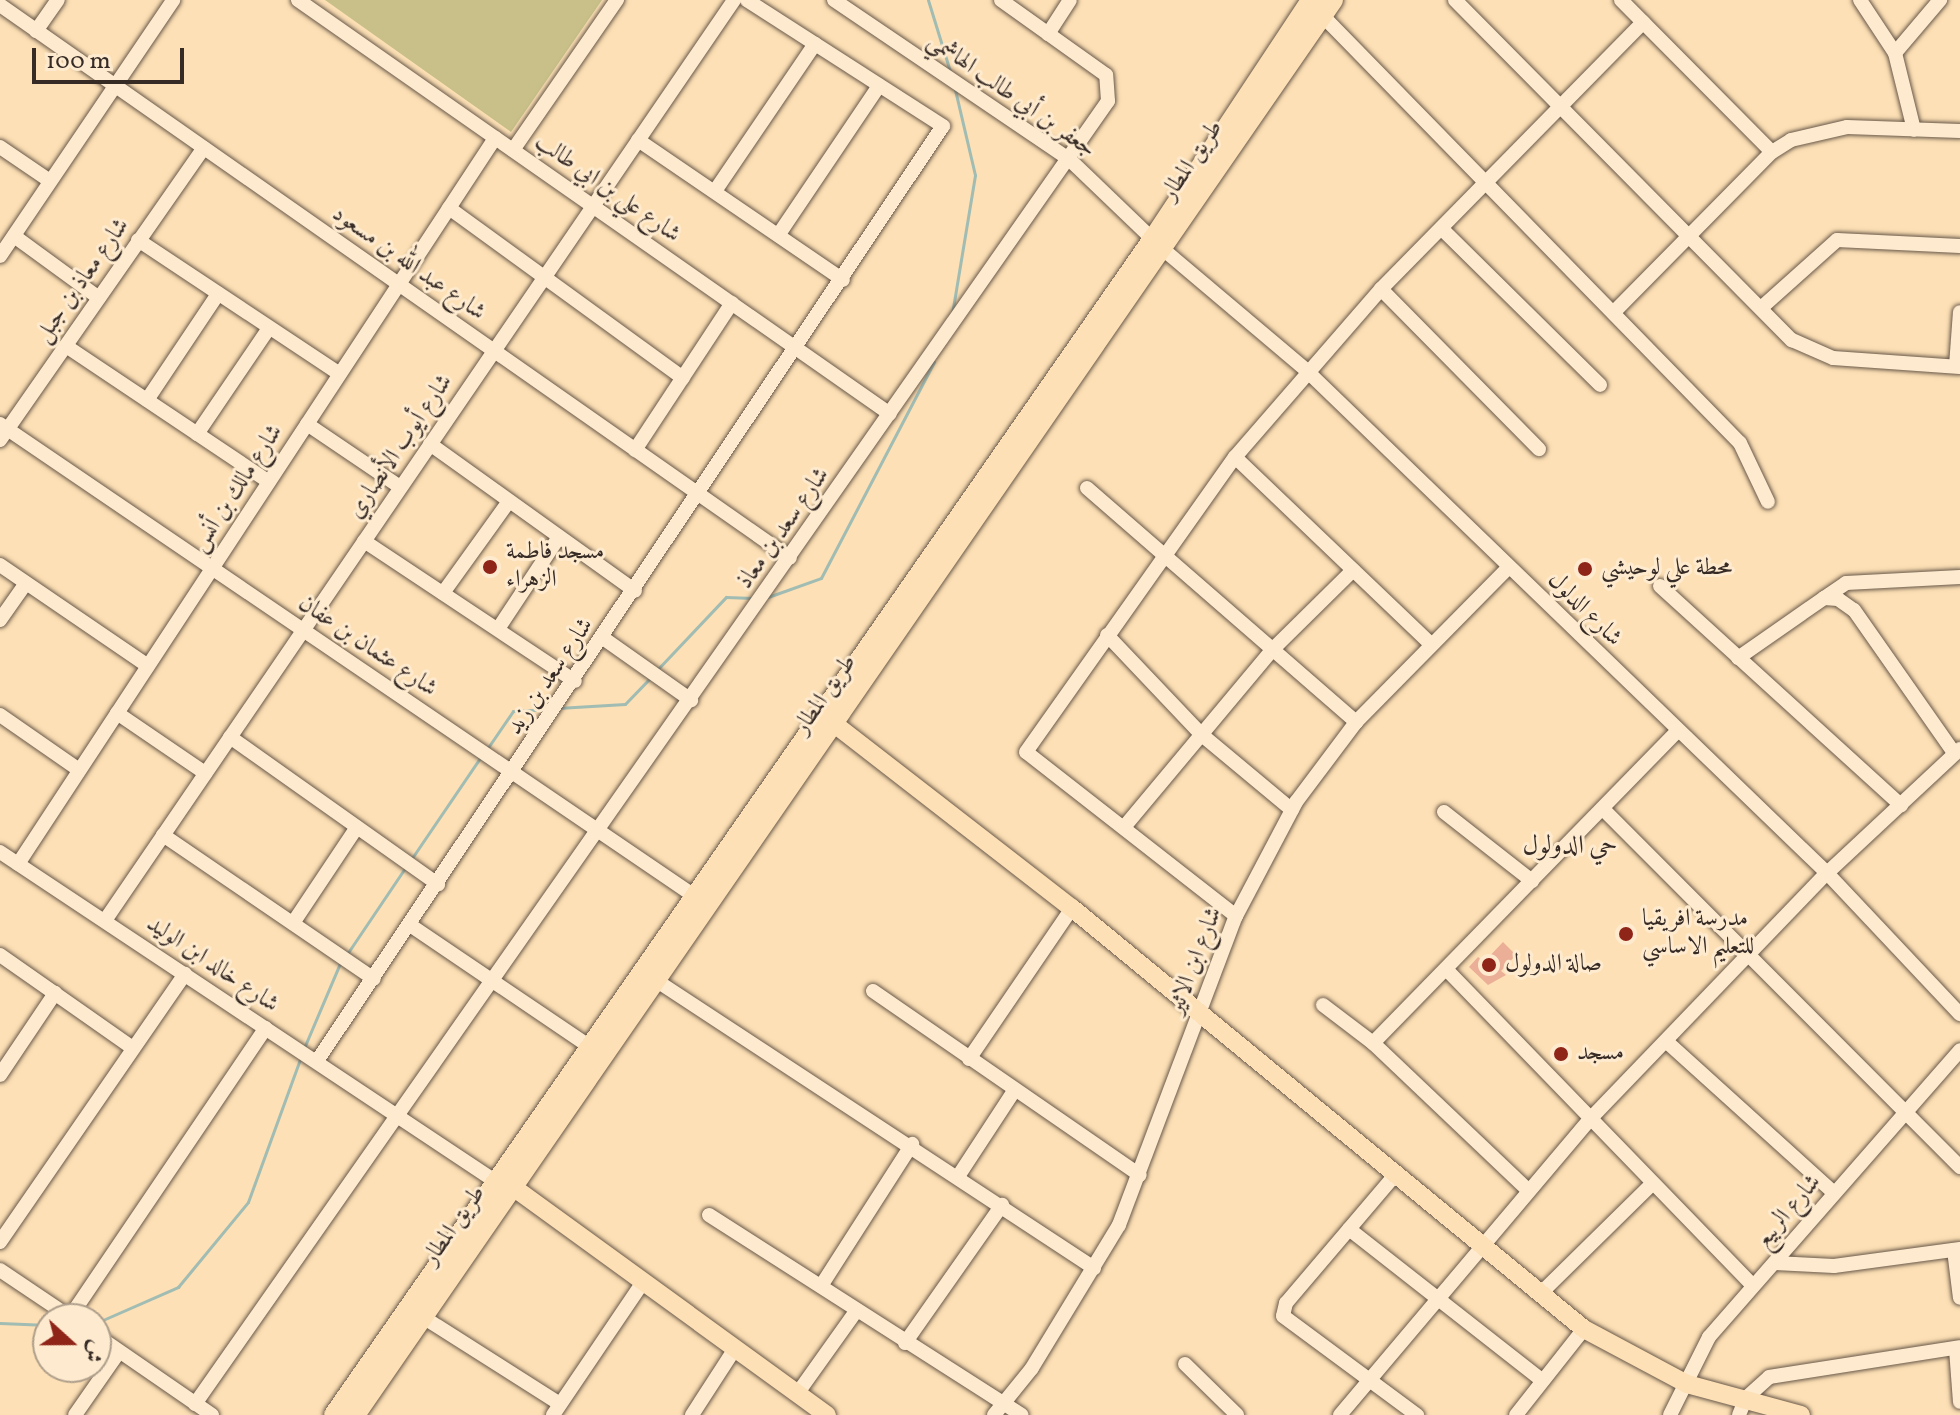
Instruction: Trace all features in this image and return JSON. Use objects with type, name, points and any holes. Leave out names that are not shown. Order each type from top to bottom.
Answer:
[{"type":"highway","name":"طريق المطار","points":[[355,1415],[423,1317],[589,1046],[837,726],[1319,5]]},
{"type":"highway","name":"طريق المطار","points":[[334,1415],[657,981],[701,901],[1158,245]]},
{"type":"main road","points":[[837,726],[1072,908],[1584,1329],[1687,1384],[1742,1406],[1801,1415]]},
{"type":"main road","points":[[505,1183],[641,1285],[827,1415]]},
{"type":"street","points":[[36,31],[58,0]]},
{"type":"street","points":[[0,256],[173,0]]},
{"type":"street","name":"شارع علي بن ابي طالب","points":[[298,0],[890,414]]},
{"type":"street","points":[[513,150],[617,0]]},
{"type":"street","name":"شارع أيوب الأنصاري","points":[[106,919],[734,0]]},
{"type":"street","points":[[747,0],[879,86],[779,234]]},
{"type":"street","name":"جعفر بن أبي طالب الهاشمي","points":[[834,0],[1069,159],[1158,245]]},
{"type":"street","points":[[1001,0],[1048,34],[1070,0]]},
{"type":"street","points":[[1455,0],[1692,234],[1761,308],[1808,351],[1958,367],[1960,312]]},
{"type":"street","points":[[1621,0],[1772,152]]},
{"type":"street","points":[[1860,0],[1895,53],[1914,130]]},
{"type":"street","points":[[1895,53],[1940,0]]},
{"type":"street","name":"شارع عبد الله بن مسعود","points":[[0,5],[790,558]]},
{"type":"street","points":[[1319,5],[1489,186],[1616,310],[1740,443],[1768,502]]},
{"type":"street","points":[[1236,916],[1125,826],[1026,752],[1165,550],[1235,457],[1307,371],[1381,289],[1489,186],[1643,22]]},
{"type":"street","name":"شارع سعد بن معاذ","points":[[204,1411],[399,1114],[600,832],[1108,101],[1106,75],[1048,34]]},
{"type":"street","points":[[715,191],[815,44]]},
{"type":"street","name":"شارع سعد بن زيد","points":[[317,1061],[575,681],[943,126],[879,86]]},
{"type":"street","points":[[1616,310],[1772,152],[1810,133],[1847,127],[1960,131]]},
{"type":"street","name":"شارع مالك بن أنس","points":[[18,864],[495,138]]},
{"type":"street","points":[[638,140],[843,280]]},
{"type":"street","points":[[0,147],[50,181]]},
{"type":"street","name":"شارع معاذ بن جبل","points":[[2,431],[66,346],[204,148]]},
{"type":"street","points":[[449,208],[683,378]]},
{"type":"street","points":[[1442,229],[1600,385]]},
{"type":"street","points":[[14,236],[99,298]]},
{"type":"street","points":[[138,240],[340,374]]},
{"type":"street","points":[[1761,308],[1837,240],[1960,246]]},
{"type":"street","name":"شارع الدلول","points":[[1158,245],[1307,371],[1677,732],[1827,873],[1960,1014]]},
{"type":"street","points":[[1381,289],[1539,449]]},
{"type":"street","points":[[147,400],[218,294]]},
{"type":"street","points":[[635,450],[732,303]]},
{"type":"street","points":[[197,434],[269,328]]},
{"type":"street","points":[[66,346],[269,482]]},
{"type":"street","points":[[307,424],[400,487]]},
{"type":"street","name":"شارع عثمان بن عفان","points":[[2,431],[303,630],[701,901]]},
{"type":"street","points":[[430,444],[635,591]]},
{"type":"street","points":[[1235,457],[1432,645]]},
{"type":"street","points":[[1087,488],[1165,550],[1356,722]]},
{"type":"street","points":[[443,593],[509,501]]},
{"type":"street","points":[[498,629],[559,537]]},
{"type":"street","points":[[364,541],[575,681]]},
{"type":"street","points":[[0,565],[148,666]]},
{"type":"street","name":"شارع ابن الاثير","points":[[997,1410],[1032,1368],[1094,1268],[1140,1175],[1236,916],[1292,810],[1356,722],[1509,567]]},
{"type":"street","points":[[1125,826],[1274,648],[1353,570]]},
{"type":"street","points":[[1738,658],[1846,583],[1960,577]]},
{"type":"street","points":[[0,620],[26,583]]},
{"type":"street","points":[[1660,586],[1901,805]]},
{"type":"street","points":[[1340,1415],[1526,1188],[1591,1118],[1827,873],[1957,751],[1854,610],[1824,598]]},
{"type":"street","points":[[1107,635],[1202,735],[1292,810]]},
{"type":"street","points":[[603,638],[691,700]]},
{"type":"street","points":[[117,713],[205,773]]},
{"type":"street","points":[[0,715],[79,770]]},
{"type":"street","points":[[1373,1043],[1677,732]]},
{"type":"street","points":[[230,737],[438,884]]},
{"type":"street","points":[[1603,809],[1960,1167]]},
{"type":"street","points":[[1444,812],[1532,881]]},
{"type":"street","points":[[293,923],[357,827]]},
{"type":"street","points":[[163,835],[374,979]]},
{"type":"street","name":"شارع خالد ابن الوليد","points":[[0,852],[505,1183]]},
{"type":"street","points":[[969,1059],[1072,908]]},
{"type":"street","points":[[410,925],[589,1046]]},
{"type":"street","points":[[0,955],[133,1048]]},
{"type":"street","points":[[1446,969],[1753,1286]]},
{"type":"street","points":[[0,1242],[185,974]]},
{"type":"street","points":[[657,981],[912,1144],[1094,1268]]},
{"type":"street","points":[[873,991],[1140,1175]]},
{"type":"street","points":[[0,1075],[55,993]]},
{"type":"street","points":[[1323,1005],[1373,1043],[1526,1188]]},
{"type":"street","points":[[82,1303],[266,1028]]},
{"type":"street","points":[[1667,1042],[1834,1193]]},
{"type":"street","name":"شارع الربيع","points":[[1670,1415],[1709,1337],[1904,1110],[1960,1050]]},
{"type":"street","points":[[959,1175],[1014,1091]]},
{"type":"street","points":[[821,1286],[912,1144]]},
{"type":"street","points":[[1395,1175],[1286,1303],[1283,1316],[1417,1415]]},
{"type":"street","points":[[1540,1294],[1653,1183]]},
{"type":"street","points":[[905,1343],[1002,1205]]},
{"type":"street","points":[[709,1215],[857,1310],[997,1410],[1022,1415]]},
{"type":"street","points":[[1349,1229],[1543,1381]]},
{"type":"street","points":[[1775,1263],[1834,1266],[1957,1250],[1960,1298]]},
{"type":"street","points":[[0,1270],[50,1303]]},
{"type":"street","points":[[423,1317],[556,1410],[641,1285]]},
{"type":"street","points":[[797,1394],[857,1310]]},
{"type":"street","points":[[1516,1415],[1584,1329]]},
{"type":"street","points":[[112,1347],[204,1411]]},
{"type":"street","points":[[1742,1406],[1769,1377],[1958,1348],[1960,1402]]},
{"type":"street","points":[[692,1415],[734,1350]]},
{"type":"street","points":[[75,1415],[119,1352]]},
{"type":"street","points":[[1185,1364],[1237,1415]]},
{"type":"shaded area","points":[[325,0],[602,0],[511,132]]},
{"type":"building","name":"صالة الدولول","points":[[1503,942],[1516,955],[1501,971],[1506,975],[1488,985],[1469,967],[1478,957],[1484,962]]},
{"type":"waterway","points":[[928,0],[950,71]]},
{"type":"waterway","points":[[952,314],[975,175],[955,90]]},
{"type":"waterway","points":[[768,597],[821,578],[934,362]]},
{"type":"waterway","points":[[656,671],[726,597],[753,598]]},
{"type":"waterway","points":[[558,708],[625,704],[651,677]]},
{"type":"waterway","points":[[487,749],[513,711],[547,709]]},
{"type":"waterway","points":[[412,858],[482,755]]},
{"type":"waterway","points":[[347,954],[405,868]]},
{"type":"waterway","points":[[304,1048],[340,963]]},
{"type":"waterway","points":[[112,1316],[178,1287],[248,1202],[300,1059]]},
{"type":"waterway","points":[[0,1323],[32,1324]]},
{"type":"place","name":"مسجد فاطمة الزهراء","points":[[490,567]]},
{"type":"place","name":"محطة علي لوحيشي","points":[[1585,569]]},
{"type":"place","name":"مدرسة افريقيا للتعليم الاساسي","points":[[1626,934]]},
{"type":"place","name":"صالة الدولول","points":[[1489,965]]},
{"type":"place","name":"مسجد","points":[[1561,1054]]},
{"type":"district","name":"حي الدولول","points":[[1570,847]]}]
